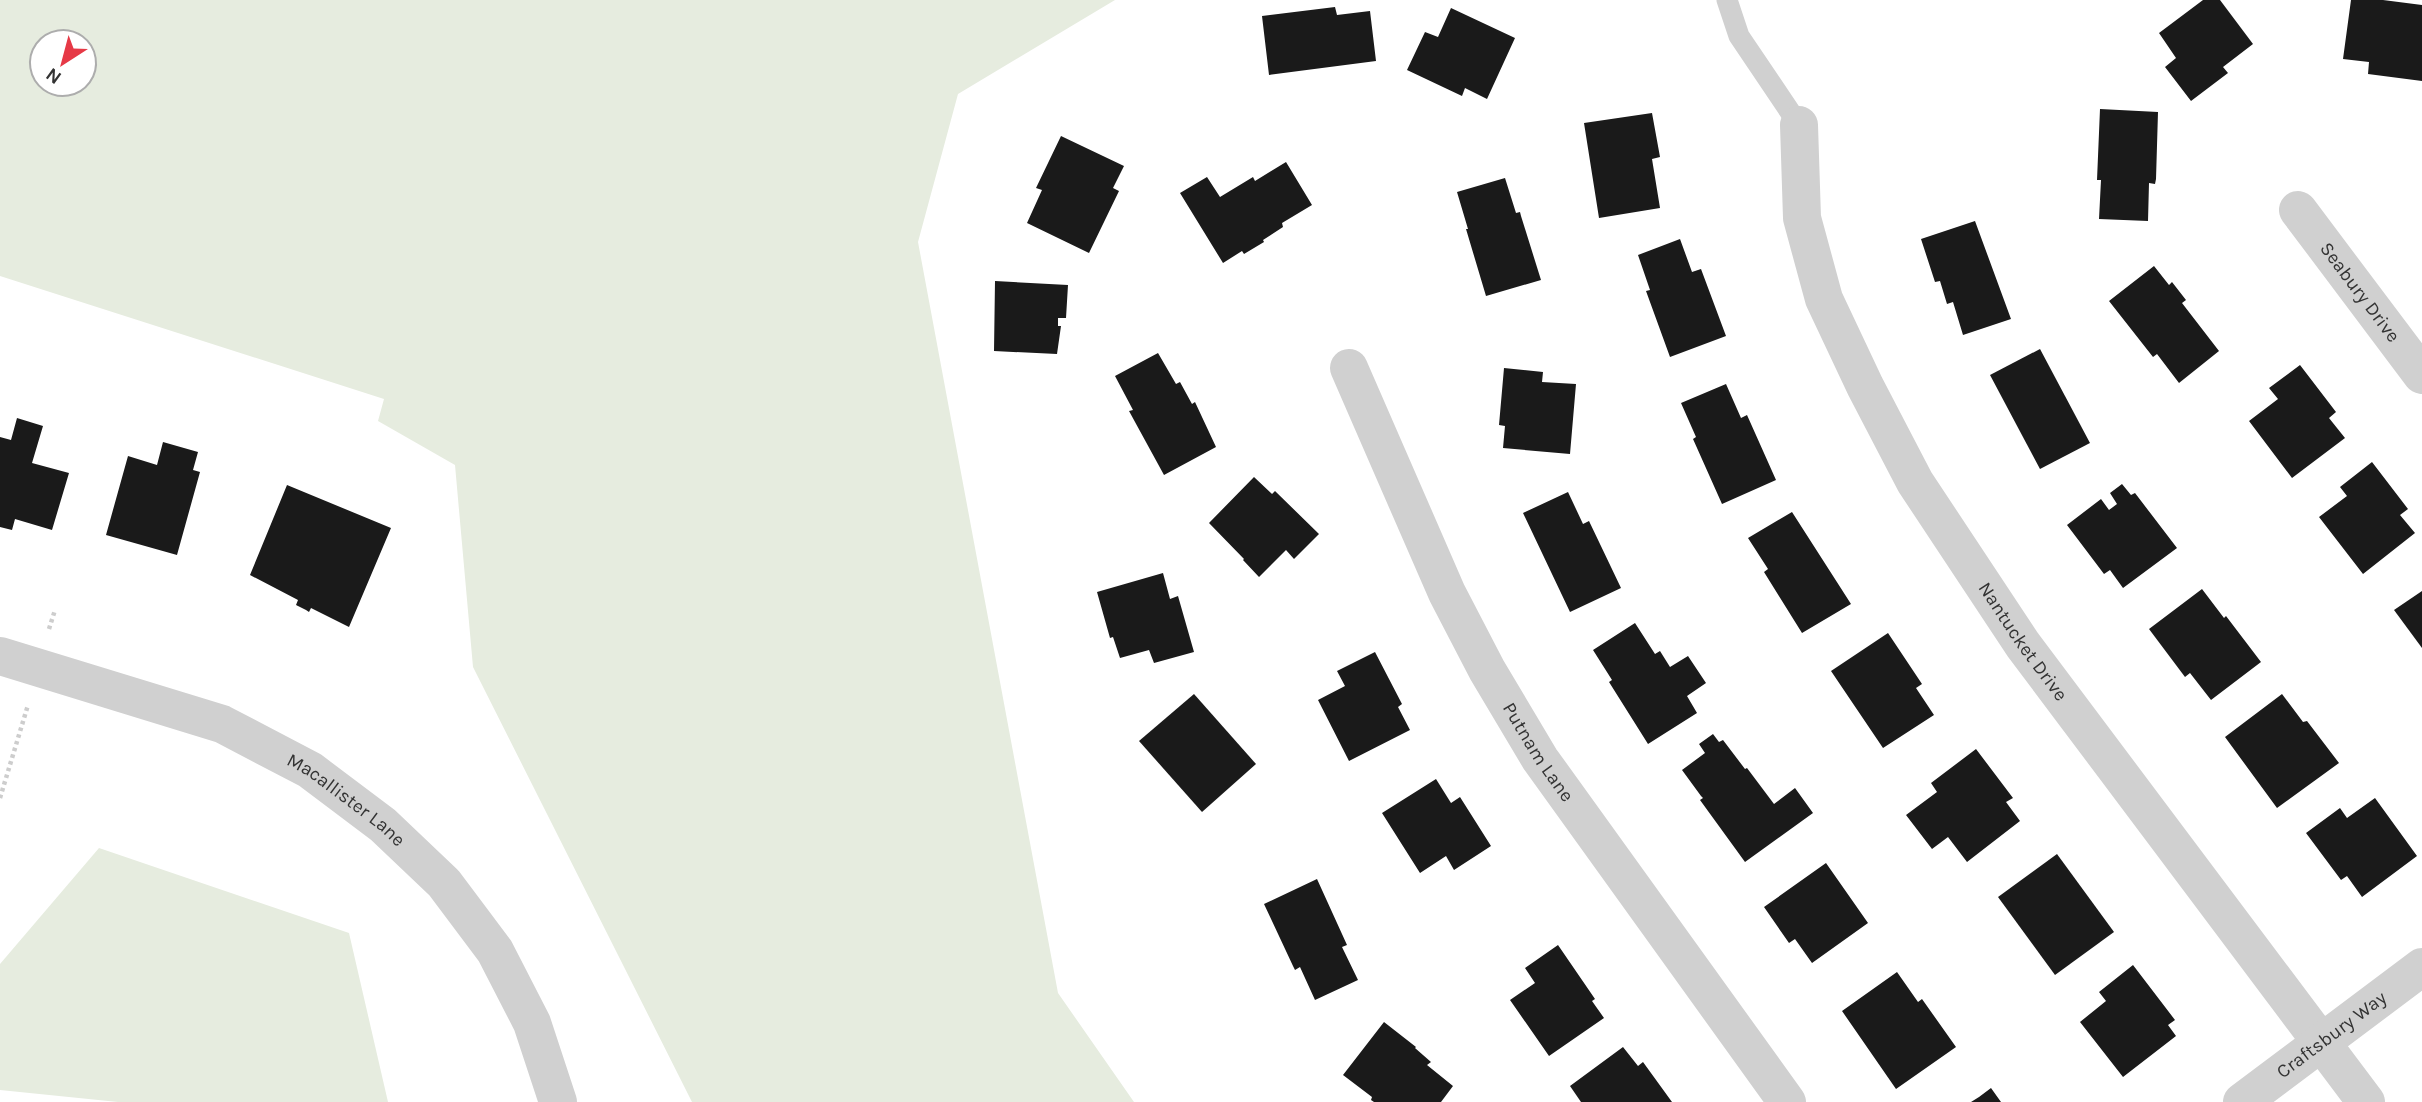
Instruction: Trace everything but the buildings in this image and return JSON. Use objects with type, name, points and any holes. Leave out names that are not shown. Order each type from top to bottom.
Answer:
[{"type":"street","name":"Nantucket Drive","points":[[1799,125],[1802,218],[1824,299],[1915,482],[2023,645],[2366,1102]]},
{"type":"street","name":"Seabury Drive","points":[[2298,210],[2422,375]]},
{"type":"street","name":"Putnam Lane","points":[[1349,368],[1447,593],[1487,670],[1540,759],[1787,1102]]},
{"type":"street","name":"Macallister Lane","points":[[0,656],[222,724],[310,770],[383,825],[444,883],[495,951],[532,1023],[558,1102]]},
{"type":"street","name":"Craftsbury Way","points":[[2242,1102],[2422,967]]},
{"type":"lane","points":[[1727,0],[1738,36],[1799,125]]},
{"type":"path","points":[[50,627],[55,610]]},
{"type":"path","points":[[0,798],[28,699]]},
{"type":"shaded area","points":[[0,0],[1115,0],[958,94],[918,242],[1058,993],[1134,1102],[692,1102],[473,667],[455,465],[378,421],[384,399],[0,276]]},
{"type":"shaded area","points":[[99,848],[349,933],[388,1102],[118,1102],[0,1090],[0,964]]}]
